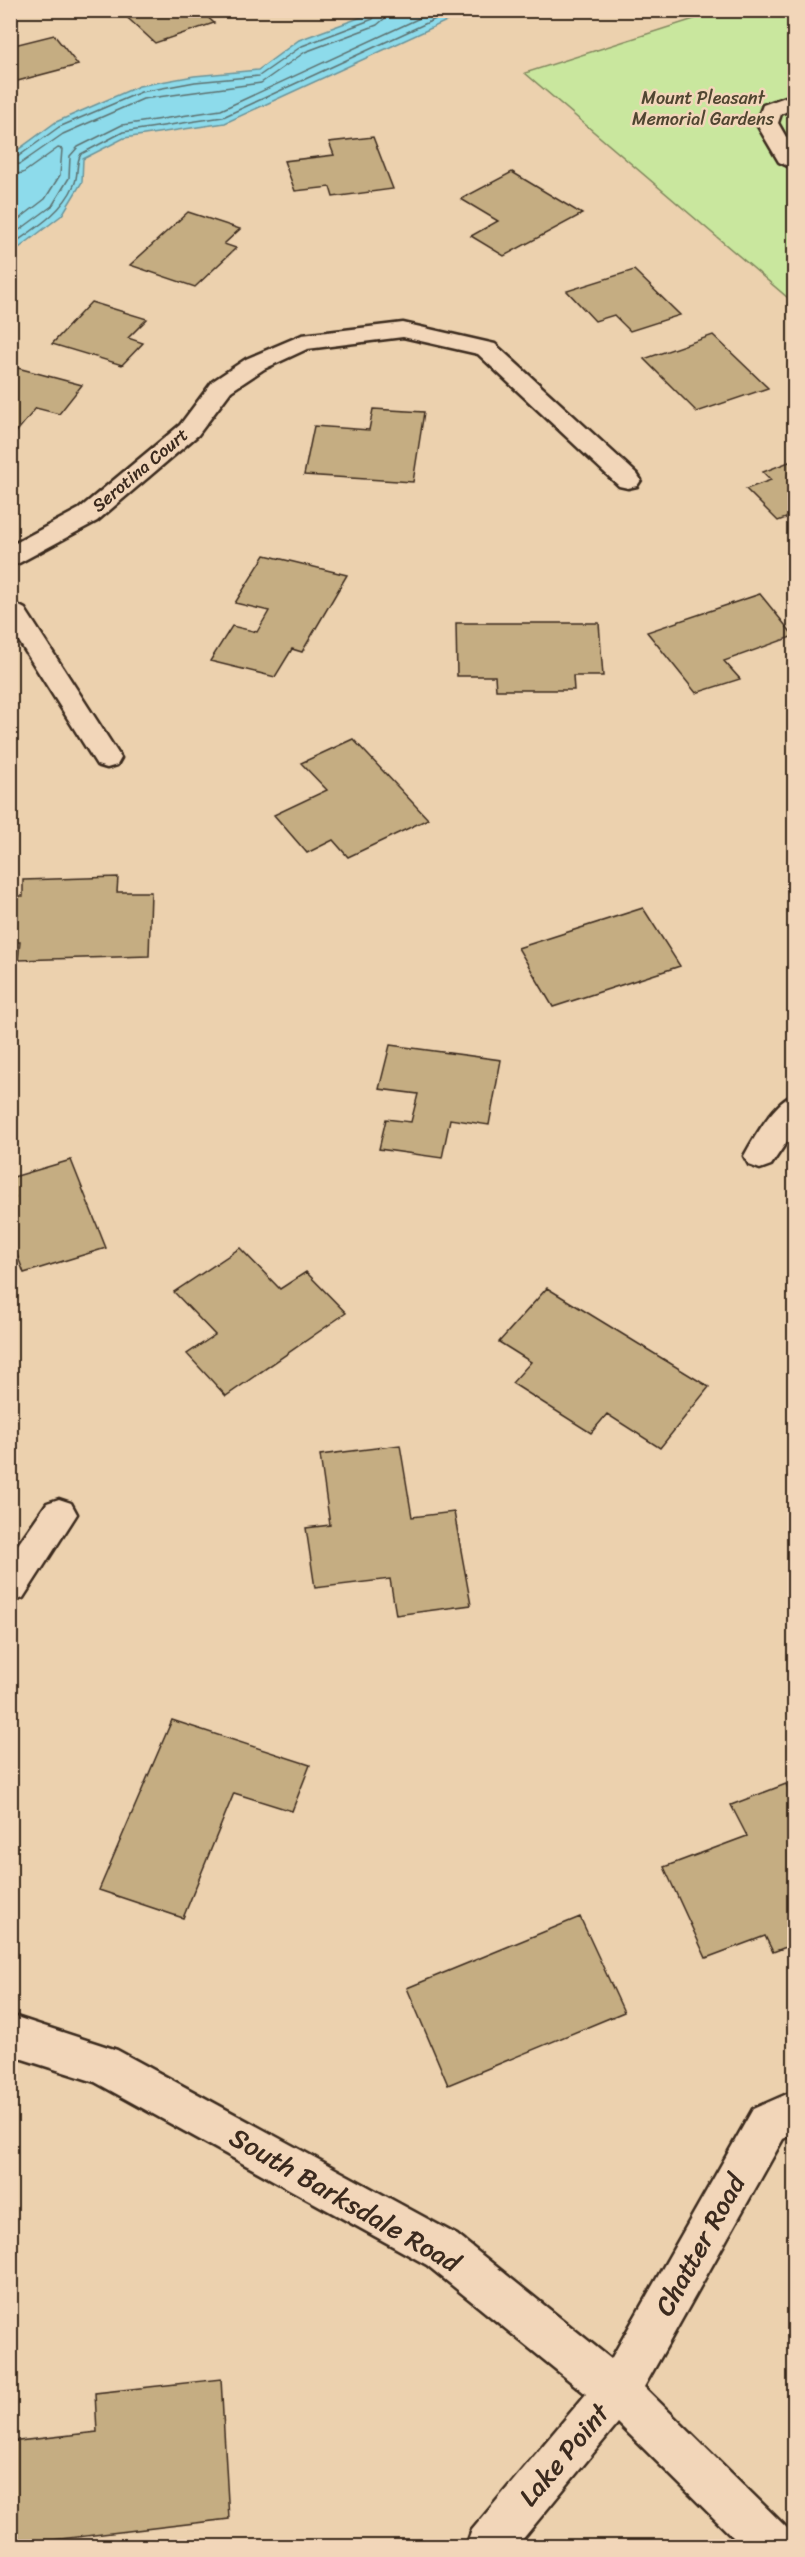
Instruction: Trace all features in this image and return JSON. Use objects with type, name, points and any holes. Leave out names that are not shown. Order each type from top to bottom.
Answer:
[{"type":"street","points":[[795,101],[771,110],[767,123],[787,157],[795,162]]},
{"type":"street","name":"Serotina Court","points":[[10,557],[88,515],[189,430],[222,386],[255,364],[302,342],[403,330],[486,349],[628,480]]},
{"type":"street","points":[[10,610],[16,615],[107,758]]},
{"type":"street","points":[[760,1156],[795,1107]]},
{"type":"street","points":[[10,1587],[59,1514]]},
{"type":"street","name":"South Barksdale Road","points":[[10,2035],[103,2064],[442,2250],[617,2391],[768,2539],[773,2547]]},
{"type":"street","name":"Chatter Road","points":[[617,2391],[768,2124],[795,2111]]},
{"type":"street","name":"Lake Point","points":[[488,2547],[617,2391]]},
{"type":"green space","name":"Mount Pleasant Memorial Gardens","points":[[719,11],[794,11],[794,303],[525,73]]},
{"type":"water","points":[[378,11],[477,11],[466,12],[225,123],[124,138],[83,159],[82,182],[62,215],[11,254],[11,155],[56,122],[139,86],[194,76],[258,70],[299,40]]},
{"type":"building","points":[[119,10],[200,10],[214,23],[155,43]]},
{"type":"building","points":[[54,35],[78,65],[10,83],[10,46]]},
{"type":"building","points":[[373,137],[393,189],[333,197],[330,187],[295,191],[284,161],[334,155],[329,142]]},
{"type":"building","points":[[512,172],[582,214],[504,256],[471,236],[498,221],[461,199]]},
{"type":"building","points":[[188,212],[240,229],[224,244],[236,248],[195,287],[130,265]]},
{"type":"building","points":[[634,270],[680,315],[630,331],[614,315],[595,321],[567,291]]},
{"type":"building","points":[[91,302],[147,319],[128,338],[143,343],[122,365],[52,344]]},
{"type":"building","points":[[713,335],[768,388],[697,412],[644,359]]},
{"type":"building","points":[[10,366],[82,385],[59,414],[36,408],[14,435],[10,434]]},
{"type":"building","points":[[373,409],[424,412],[413,482],[304,475],[314,426],[369,430]]},
{"type":"building","points":[[794,460],[794,515],[778,521],[746,489],[771,480],[763,472]]},
{"type":"building","points":[[265,555],[347,575],[302,652],[292,649],[275,677],[210,661],[232,626],[257,632],[269,611],[235,603]]},
{"type":"building","points":[[760,594],[794,636],[724,661],[740,679],[696,693],[647,632]]},
{"type":"building","points":[[456,623],[599,623],[603,676],[573,676],[574,690],[496,690],[495,676],[457,676]]},
{"type":"building","points":[[353,739],[428,819],[348,857],[333,840],[307,853],[274,815],[327,790],[301,763]]},
{"type":"building","points":[[118,877],[117,892],[151,892],[149,956],[18,960],[20,942],[10,942],[10,896],[23,896],[23,880]]},
{"type":"building","points":[[643,908],[680,966],[553,1007],[518,948]]},
{"type":"building","points":[[390,1045],[501,1060],[489,1125],[450,1119],[442,1158],[379,1149],[386,1119],[411,1122],[418,1094],[379,1089]]},
{"type":"building","points":[[71,1160],[106,1248],[24,1273],[10,1236],[10,1199],[15,1198],[10,1178]]},
{"type":"building","points":[[240,1248],[280,1289],[306,1272],[346,1313],[226,1396],[187,1354],[215,1335],[174,1292]]},
{"type":"building","points":[[547,1288],[709,1387],[660,1448],[607,1414],[591,1433],[512,1383],[531,1362],[499,1342]]},
{"type":"building","points":[[400,1445],[412,1517],[454,1512],[471,1605],[396,1615],[390,1579],[315,1588],[306,1528],[330,1525],[320,1455]]},
{"type":"building","points":[[172,1720],[310,1765],[292,1811],[234,1793],[183,1918],[99,1890]]},
{"type":"building","points":[[786,1784],[794,1801],[794,1944],[773,1952],[765,1936],[706,1958],[664,1867],[747,1836],[731,1805]]},
{"type":"building","points":[[580,1917],[624,2012],[448,2085],[407,1988]]},
{"type":"building","points":[[221,2379],[229,2519],[10,2545],[10,2442],[97,2432],[95,2393]]}]
